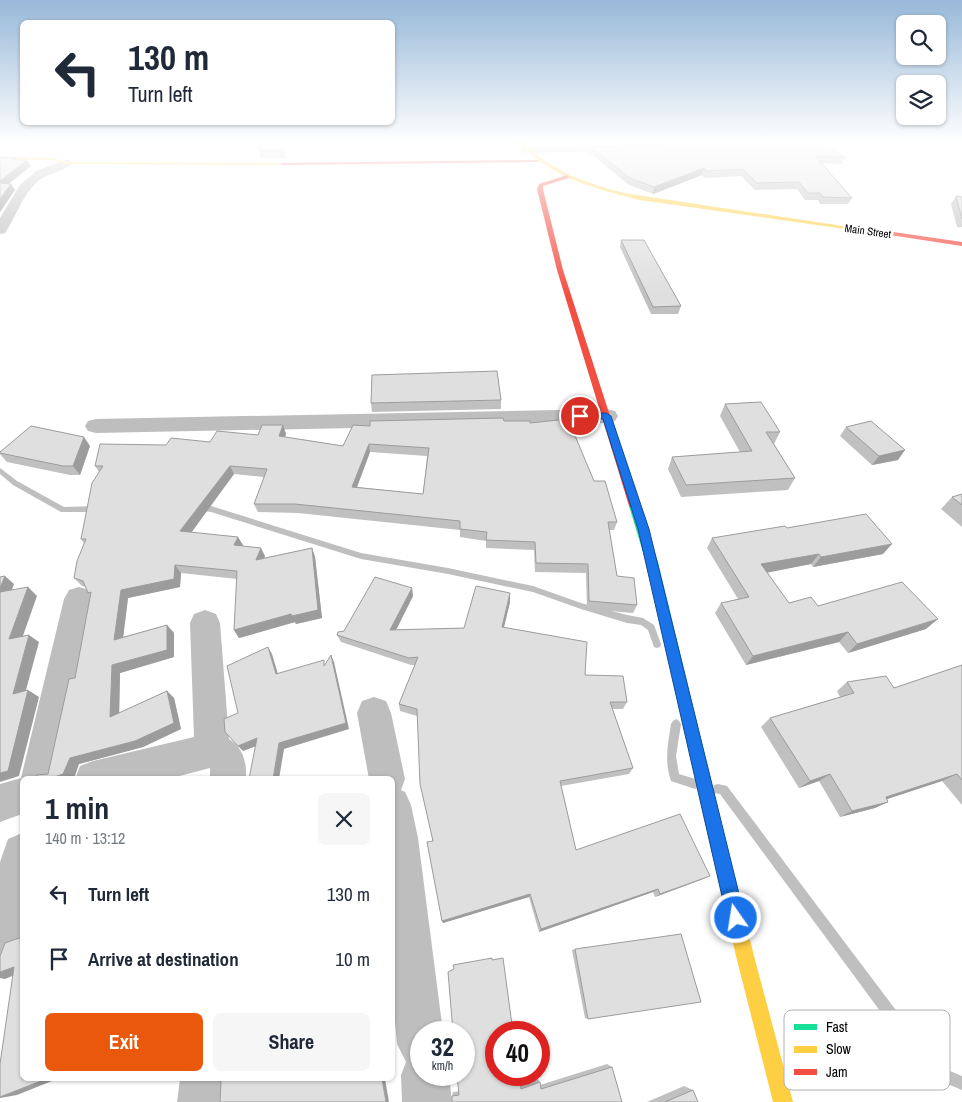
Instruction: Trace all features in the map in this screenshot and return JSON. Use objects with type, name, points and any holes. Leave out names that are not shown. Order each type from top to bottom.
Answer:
[{"type":"street","points":[[2,222],[20,193]]},
{"type":"street","points":[[541,193],[560,270],[652,562],[745,956],[783,1102]]},
{"type":"street","name":"Main Street","points":[[622,193],[657,202],[962,244]]},
{"type":"street","points":[[96,426],[606,416]]},
{"type":"street","points":[[41,776],[79,599]]},
{"type":"street","points":[[118,776],[220,764],[205,623]]},
{"type":"street","points":[[374,713],[386,776]]},
{"type":"street","points":[[0,802],[20,797]]},
{"type":"street","points":[[395,819],[399,838],[419,1021]]},
{"type":"street","points":[[0,950],[20,862]]},
{"type":"street","points":[[202,1102],[204,1081]]},
{"type":"street","points":[[425,1086],[427,1102]]},
{"type":"building","points":[[820,193],[848,193],[852,198],[823,197]]},
{"type":"building","points":[[956,196],[962,197],[962,219]]},
{"type":"building","points":[[621,240],[644,240],[681,306],[653,307]]},
{"type":"building","points":[[497,371],[501,400],[371,403],[372,375]]},
{"type":"building","points":[[761,402],[780,432],[766,432],[795,478],[686,485],[672,457],[752,451],[725,404]]},
{"type":"building","points":[[503,418],[504,421],[530,421],[530,423],[568,419],[594,481],[605,481],[617,522],[608,522],[617,576],[634,578],[637,605],[589,601],[588,564],[536,563],[535,542],[486,540],[487,532],[460,529],[460,521],[295,504],[254,504],[267,469],[230,466],[180,531],[238,537],[234,545],[261,548],[256,560],[312,548],[318,610],[292,616],[291,614],[234,630],[237,571],[175,565],[174,579],[121,590],[114,640],[167,625],[167,650],[112,665],[110,717],[167,691],[174,723],[135,741],[70,758],[63,774],[57,776],[37,776],[48,774],[69,679],[75,678],[91,592],[88,593],[83,581],[74,578],[77,561],[86,539],[81,539],[92,483],[103,466],[95,466],[100,444],[166,445],[171,438],[210,442],[217,431],[258,435],[262,425],[283,425],[279,436],[343,446],[353,425],[370,426],[370,421]],"holes":[[[369,444],[429,448],[423,494],[352,487]]]},
{"type":"building","points":[[871,421],[905,450],[879,456],[846,427]]},
{"type":"building","points":[[31,426],[84,437],[73,466],[63,466],[0,453]]},
{"type":"building","points":[[962,494],[962,505],[952,497]]},
{"type":"building","points":[[866,514],[892,544],[821,557],[819,554],[761,564],[789,603],[811,597],[818,606],[902,582],[938,619],[857,644],[848,632],[753,656],[721,603],[749,597],[712,538],[785,526],[787,528]]},
{"type":"building","points":[[5,576],[0,588],[0,577]]},
{"type":"building","points":[[375,577],[412,588],[390,630],[464,628],[476,586],[510,593],[502,627],[587,642],[585,675],[623,676],[627,702],[610,702],[633,768],[560,781],[576,850],[680,814],[710,876],[660,894],[658,889],[541,929],[530,894],[442,921],[427,842],[433,841],[420,784],[417,709],[399,704],[418,657],[409,658],[337,635],[338,632],[344,631]]},
{"type":"building","points":[[28,587],[9,639],[29,635],[13,694],[28,690],[8,771],[0,773],[0,592]]},
{"type":"building","points":[[268,647],[276,674],[324,660],[324,666],[331,655],[346,723],[279,743],[274,776],[250,776],[257,738],[238,746],[225,732],[224,719],[238,713],[227,666]]},
{"type":"building","points":[[962,665],[962,780],[957,774],[886,797],[888,802],[852,811],[830,774],[810,781],[770,718],[854,693],[847,682],[886,676],[894,688]]},
{"type":"building","points":[[681,934],[701,1002],[588,1019],[575,949]]},
{"type":"building","points":[[20,938],[20,1081],[41,1081],[0,1097],[0,1064],[14,967],[0,972],[0,956],[5,943]]},
{"type":"building","points":[[492,958],[492,960],[503,958],[512,1021],[485,1021],[485,1086],[521,1086],[521,1089],[529,1086],[541,1086],[541,1089],[612,1067],[622,1102],[452,1102],[452,1096],[459,1095],[458,1086],[475,1086],[475,1021],[452,1021],[448,972],[454,969],[453,965]]},
{"type":"building","points":[[382,1081],[386,1102],[220,1102],[221,1082]]},
{"type":"building","points":[[693,1090],[698,1102],[665,1102]]},
{"type":"waterway","points":[[0,470],[15,483],[63,510],[96,509]]},
{"type":"waterway","points":[[200,508],[211,509],[361,556],[448,571],[533,589],[581,606],[643,622],[651,628],[657,644]]},
{"type":"waterway","points":[[676,724],[671,756],[675,777],[695,784]]},
{"type":"waterway","points":[[718,789],[723,790],[887,1010]]},
{"type":"waterway","points":[[950,1078],[962,1083]]},
{"type":"traffic: fast","points":[[634,506],[652,562],[714,826]]},
{"type":"traffic: slow","points":[[621,193],[639,198],[866,230]]},
{"type":"traffic: slow","points":[[714,826],[783,1102]]},
{"type":"traffic: jam","points":[[541,193],[560,270],[634,506]]},
{"type":"traffic: jam","points":[[866,230],[962,244]]},
{"type":"route","points":[[580,416],[606,416],[643,529],[657,581],[736,918]]}]
